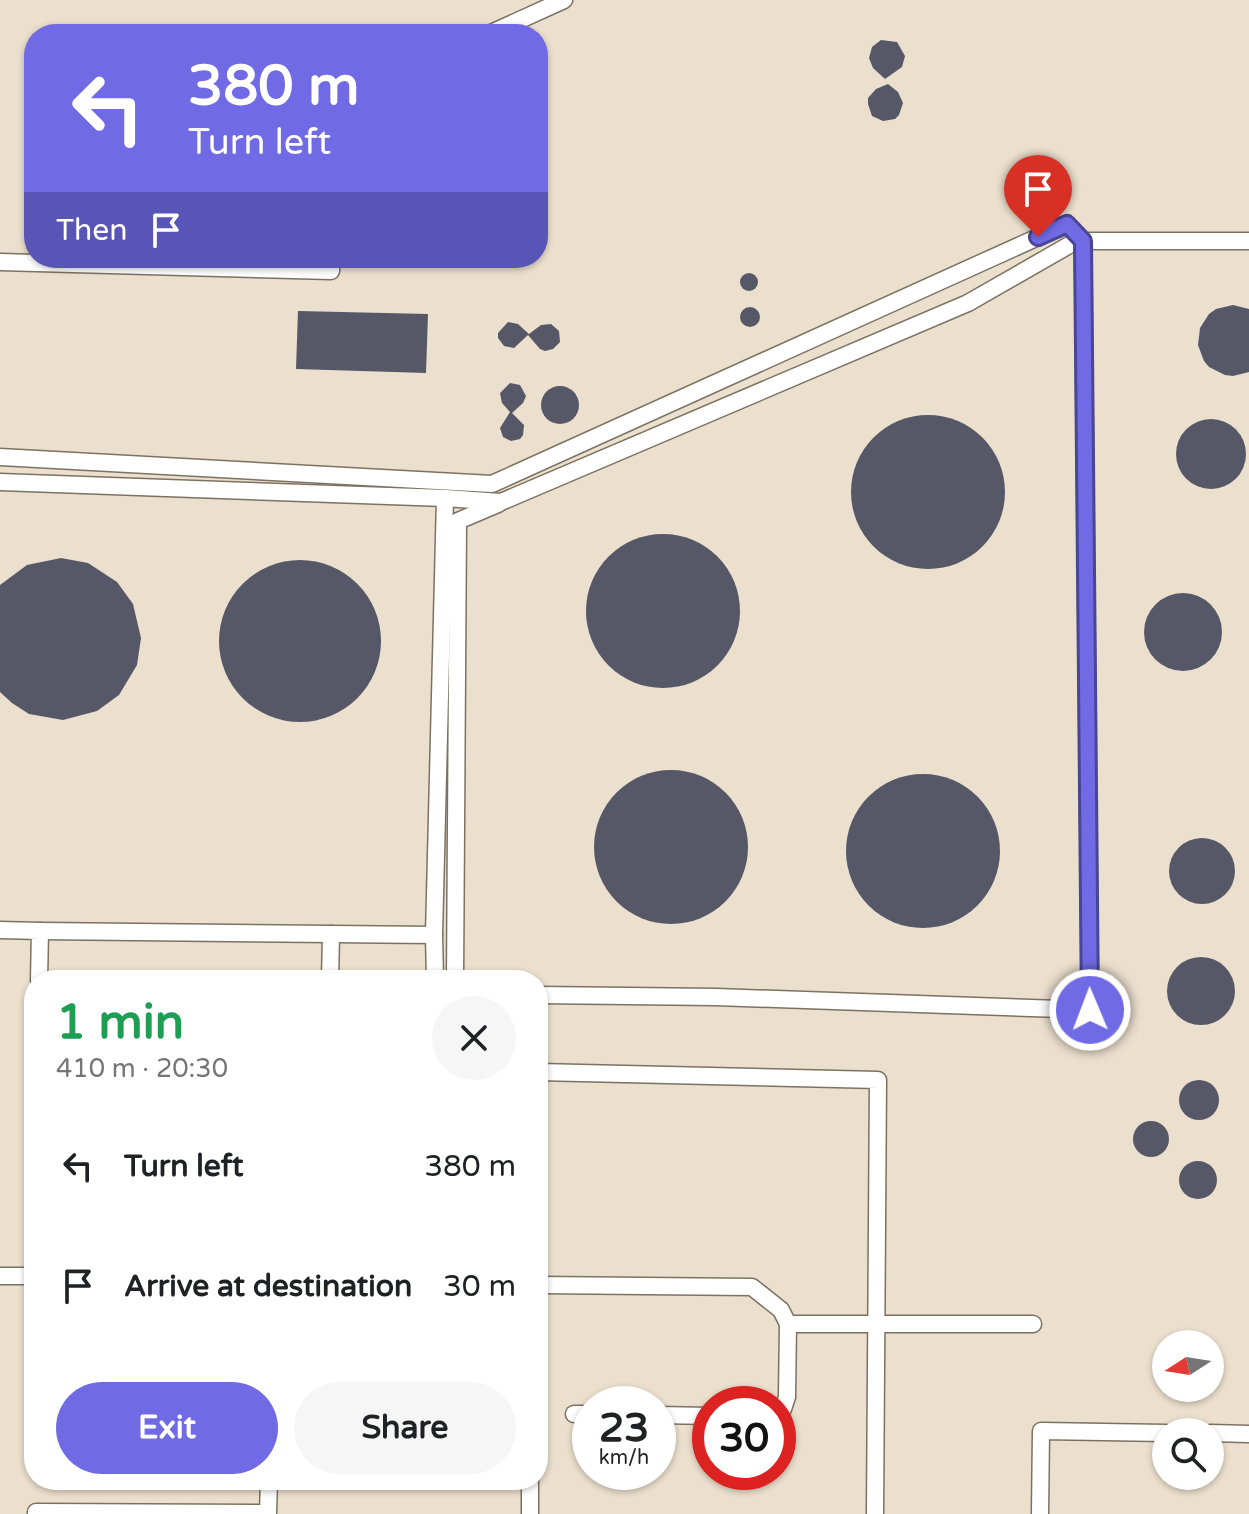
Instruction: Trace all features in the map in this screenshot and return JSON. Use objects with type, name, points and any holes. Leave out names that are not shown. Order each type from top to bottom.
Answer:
[{"type":"street","points":[[511,24],[564,0]]},
{"type":"street","points":[[0,457],[492,484],[1067,224],[1083,241],[1090,1010],[716,997],[548,995]]},
{"type":"street","points":[[455,970],[458,521],[968,303],[1071,244],[1083,241],[1249,241]]},
{"type":"street","points":[[0,262],[24,263]]},
{"type":"street","points":[[221,268],[331,271],[331,268]]},
{"type":"street","points":[[0,482],[501,502]]},
{"type":"street","points":[[435,970],[445,498]]},
{"type":"street","points":[[0,930],[434,935]]},
{"type":"street","points":[[39,970],[40,931]]},
{"type":"street","points":[[330,970],[331,934]]},
{"type":"street","points":[[548,1072],[878,1080],[875,1514]]},
{"type":"street","points":[[0,1276],[24,1276]]},
{"type":"street","points":[[548,1285],[752,1287],[781,1310],[788,1324],[787,1386]]},
{"type":"street","points":[[788,1324],[1033,1324]]},
{"type":"street","points":[[1040,1514],[1041,1431],[1152,1433]]},
{"type":"street","points":[[1224,1433],[1249,1434]]},
{"type":"street","points":[[36,1514],[268,1513],[269,1490]]},
{"type":"street","points":[[530,1490],[530,1514]]},
{"type":"building","points":[[881,40],[897,42],[905,56],[902,67],[885,79],[873,68],[869,58],[872,47]]},
{"type":"building","points":[[888,84],[898,92],[903,103],[895,119],[883,121],[872,116],[868,98],[876,89]]},
{"type":"building","points":[[749,273],[758,282],[749,291],[740,282]]},
{"type":"building","points":[[1233,305],[1249,309],[1249,372],[1233,376],[1209,367],[1198,345],[1200,328],[1209,314]]},
{"type":"building","points":[[750,307],[757,310],[760,317],[757,324],[750,327],[743,324],[740,317],[743,310]]},
{"type":"building","points":[[298,311],[428,314],[426,373],[296,369]]},
{"type":"building","points":[[508,322],[518,324],[529,334],[541,325],[551,324],[559,331],[560,342],[553,349],[545,351],[528,335],[514,348],[504,346],[498,333]]},
{"type":"building","points":[[510,383],[520,385],[526,396],[512,413],[524,425],[523,435],[511,441],[503,437],[500,428],[510,412],[502,403],[500,393]]},
{"type":"building","points":[[560,386],[574,391],[579,405],[574,419],[560,424],[546,419],[541,405],[546,391]]},
{"type":"building","points":[[928,415],[958,421],[983,437],[999,462],[1005,492],[999,522],[983,547],[958,563],[928,569],[898,563],[873,547],[857,522],[851,492],[857,462],[873,437],[898,421]]},
{"type":"building","points":[[1218,419],[1240,434],[1246,454],[1244,468],[1236,479],[1225,487],[1204,489],[1186,479],[1178,468],[1176,447],[1186,429],[1197,421]]},
{"type":"building","points":[[663,534],[693,540],[718,556],[734,581],[740,611],[734,641],[718,666],[693,682],[663,688],[633,682],[608,666],[592,641],[586,611],[592,581],[608,556],[633,540]]},
{"type":"building","points":[[61,558],[88,563],[117,582],[133,604],[141,638],[137,665],[119,695],[97,711],[63,720],[29,714],[0,692],[0,585],[27,565]]},
{"type":"building","points":[[300,560],[331,566],[357,584],[375,610],[381,641],[375,672],[357,698],[331,716],[300,722],[269,716],[243,698],[225,672],[219,641],[225,610],[243,584],[269,566]]},
{"type":"building","points":[[1175,593],[1191,593],[1205,599],[1216,610],[1222,632],[1216,654],[1205,665],[1191,671],[1175,671],[1161,665],[1150,654],[1144,640],[1144,624],[1150,610],[1161,599]]},
{"type":"building","points":[[671,770],[701,776],[726,792],[742,817],[748,847],[742,877],[726,902],[701,918],[671,924],[641,918],[616,902],[600,877],[594,847],[600,817],[616,792],[641,776]]},
{"type":"building","points":[[923,774],[953,780],[978,796],[994,821],[1000,851],[994,881],[978,906],[953,922],[923,928],[893,922],[868,906],[852,881],[846,851],[852,821],[868,796],[893,780]]},
{"type":"building","points":[[1208,838],[1226,847],[1233,858],[1233,884],[1226,895],[1215,902],[1196,904],[1183,899],[1174,890],[1169,865],[1174,852],[1183,843]]},
{"type":"building","points":[[1201,957],[1225,967],[1235,991],[1225,1015],[1201,1025],[1177,1015],[1167,991],[1177,967]]},
{"type":"building","points":[[1199,1080],[1213,1086],[1219,1100],[1213,1114],[1199,1120],[1185,1114],[1179,1100],[1185,1086]]},
{"type":"building","points":[[1151,1121],[1164,1126],[1169,1139],[1164,1152],[1151,1157],[1138,1152],[1133,1139],[1138,1126]]},
{"type":"building","points":[[1198,1161],[1211,1167],[1217,1180],[1211,1193],[1198,1199],[1185,1193],[1179,1180],[1185,1167]]},
{"type":"route","points":[[1038,237],[1067,224],[1083,241],[1090,1010]]}]
